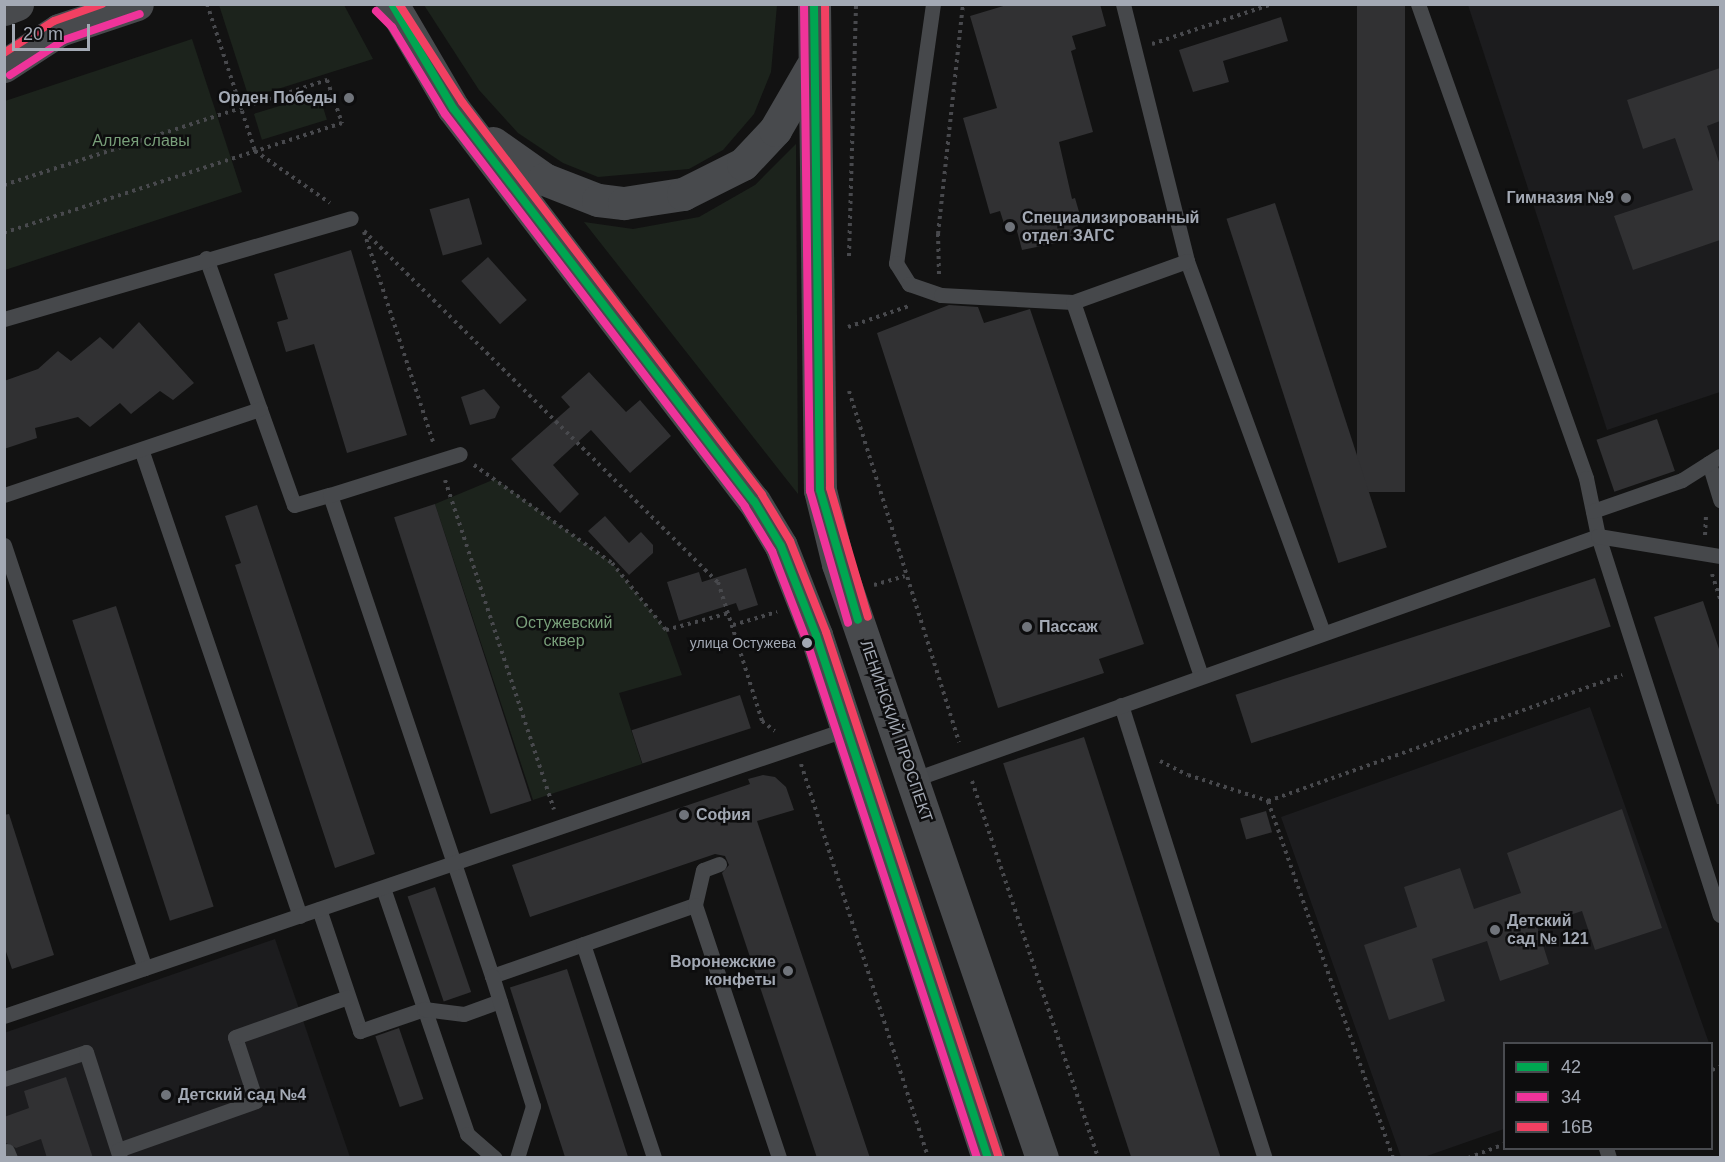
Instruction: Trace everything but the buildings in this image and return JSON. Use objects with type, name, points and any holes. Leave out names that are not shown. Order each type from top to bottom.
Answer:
[{"type":"main road","points":[[4,9],[17,4]]},
{"type":"main road","points":[[4,66],[59,30],[137,4]]},
{"type":"main road","name":"ЛЕНИНСКИЙ ПРОСПЕКТ","points":[[814,4],[820,490],[838,564],[1042,1158]]},
{"type":"main road","points":[[392,10],[453,108],[754,501],[781,546],[801,595],[847,729],[988,1158]]},
{"type":"main road","points":[[453,108],[516,162],[544,179],[598,200],[651,201],[705,186],[743,164],[790,108],[813,63]]},
{"type":"lane","points":[[933,4],[896,262],[909,284],[941,295],[1073,302],[1187,261]]},
{"type":"lane","points":[[1122,4],[1187,261],[1323,633]]},
{"type":"lane","points":[[1418,4],[1586,478],[1598,536],[1720,915]]},
{"type":"lane","points":[[4,319],[206,258],[351,218]]},
{"type":"lane","points":[[206,258],[294,505],[460,454]]},
{"type":"lane","points":[[1073,302],[1201,676]]},
{"type":"lane","points":[[4,495],[142,452],[260,410]]},
{"type":"lane","points":[[142,452],[300,916]]},
{"type":"lane","points":[[1593,511],[1682,480],[1714,460],[1720,500]]},
{"type":"lane","points":[[330,495],[492,976],[532,1106],[517,1158]]},
{"type":"lane","points":[[912,780],[1598,536],[1720,556]]},
{"type":"lane","points":[[4,545],[145,968]]},
{"type":"lane","points":[[1121,705],[1265,1158]]},
{"type":"lane","points":[[4,1016],[847,729]]},
{"type":"lane","points":[[718,864],[703,870],[695,904],[779,1158]]},
{"type":"lane","points":[[383,888],[467,1134],[495,1158]]},
{"type":"lane","points":[[492,976],[695,904]]},
{"type":"lane","points":[[319,909],[360,1031],[424,1009],[464,1014],[500,1001]]},
{"type":"lane","points":[[583,944],[654,1158]]},
{"type":"lane","points":[[4,1079],[86,1052],[119,1154],[256,1101],[235,1038],[348,997]]},
{"type":"path","points":[[207,4],[255,151],[351,218],[718,582],[762,721],[795,747],[928,1158]]},
{"type":"path","points":[[849,268],[856,4]]},
{"type":"path","points":[[847,327],[941,295],[938,234],[963,4]]},
{"type":"path","points":[[1134,50],[1272,4]]},
{"type":"path","points":[[4,185],[327,80],[342,123],[4,233]]},
{"type":"path","points":[[363,230],[560,827]]},
{"type":"path","points":[[847,315],[847,338]]},
{"type":"path","points":[[845,378],[905,576],[1098,1158]]},
{"type":"path","points":[[460,454],[612,563],[666,630],[729,613]]},
{"type":"path","points":[[869,586],[905,576]]},
{"type":"path","points":[[733,625],[769,614]]},
{"type":"path","points":[[1131,734],[1161,761],[1188,775],[1268,801],[1641,669]]},
{"type":"path","points":[[1268,801],[1393,1158]]},
{"type":"path","points":[[1468,1158],[1503,1144]]},
{"type":"shaded area","name":"Гимназия №9","points":[[1468,5],[1720,5],[1720,392],[1607,430]]},
{"type":"shaded area","name":"Детский сад № 121","points":[[1590,707],[1709,1042],[1503,1042],[1503,1129],[1424,1157],[1401,1157],[1281,817]]},
{"type":"shaded area","name":"Детский сад №4","points":[[275,939],[350,1157],[5,1157],[4,1033]]},
{"type":"green space","points":[[219,5],[344,5],[373,59],[249,98]]},
{"type":"green space","points":[[424,5],[777,5],[771,72],[754,114],[723,150],[689,169],[598,177],[563,163],[518,133],[479,90]]},
{"type":"green space","name":"Аллея славы","points":[[192,39],[242,192],[5,270],[5,101]]},
{"type":"green space","points":[[319,94],[327,120],[262,140],[254,114]]},
{"type":"green space","points":[[796,144],[798,494],[584,222],[633,229],[699,217],[755,185]]},
{"type":"green space","name":"Остужевский сквер","points":[[495,479],[612,563],[666,630],[682,675],[619,693],[642,764],[533,800],[435,504]]},
{"type":"transit line","name":"16В","points":[[4,53],[54,21],[102,4]]},
{"type":"transit line","name":"42","points":[[392,4],[453,108],[754,501],[781,546],[816,635],[988,1158]]},
{"type":"transit line","name":"16В","points":[[399,4],[462,102],[762,495],[790,541],[826,632],[998,1155]]},
{"type":"transit line","name":"34","points":[[804,4],[810,491],[848,623]]},
{"type":"transit line","name":"42","points":[[814,4],[820,490],[858,620]]},
{"type":"transit line","name":"16В","points":[[825,4],[830,488],[868,617]]},
{"type":"transit line","name":"34","points":[[376,11],[392,27],[445,114],[745,507],[772,551],[806,639],[977,1158]]},
{"type":"transit line","name":"34","points":[[10,75],[64,40],[140,14]]},
{"type":"place","name":"Орден Победы","points":[[349,98]]},
{"type":"place","name":"Гимназия №9","points":[[1626,198]]},
{"type":"place","name":"Специализированный отдел ЗАГС","points":[[1010,227]]},
{"type":"place","name":"Пассаж","points":[[1027,627]]},
{"type":"place","name":"улица Остужева","points":[[807,643]]},
{"type":"place","name":"София","points":[[684,815]]},
{"type":"place","name":"Детский сад № 121","points":[[1495,930]]},
{"type":"place","name":"Воронежские конфеты","points":[[788,971]]},
{"type":"place","name":"Детский сад №4","points":[[166,1095]]}]
